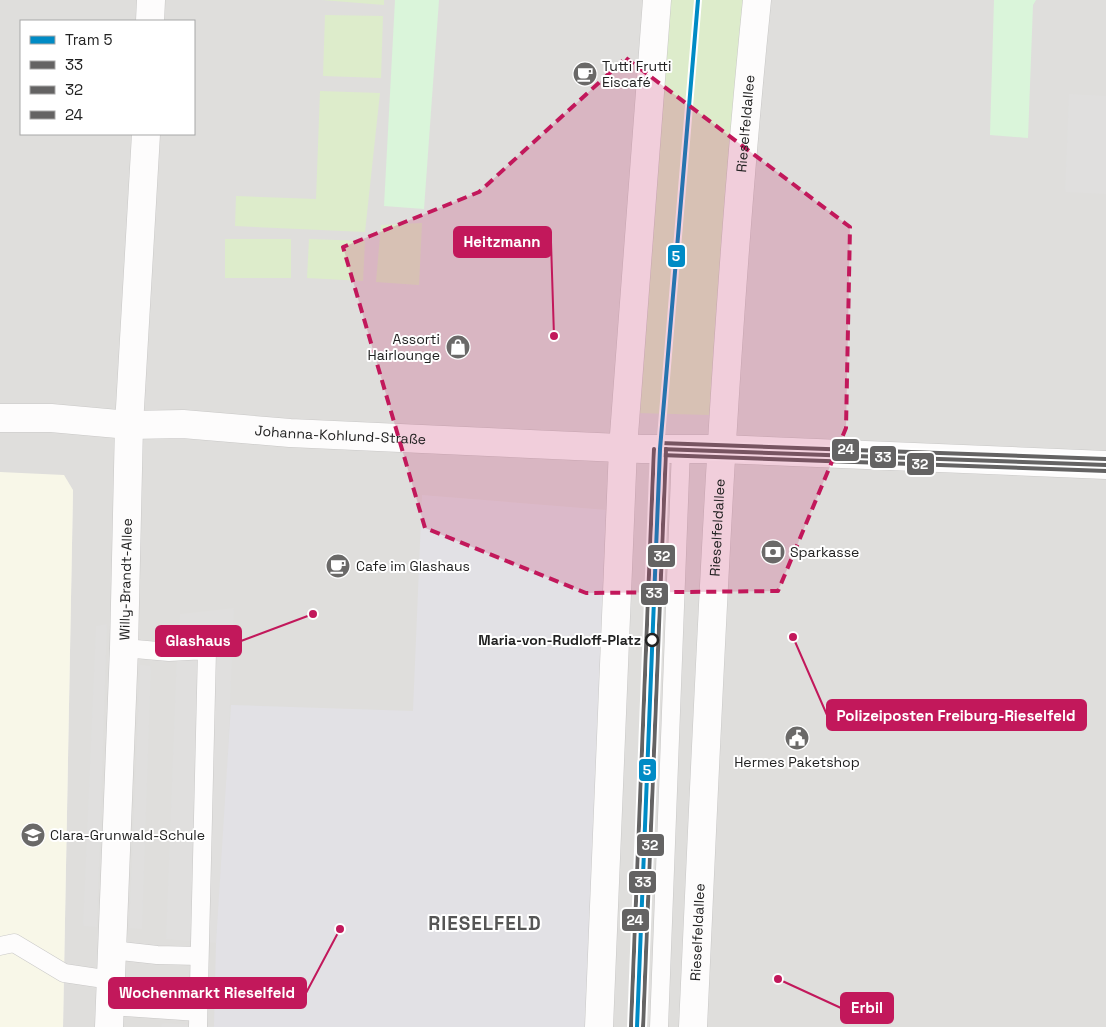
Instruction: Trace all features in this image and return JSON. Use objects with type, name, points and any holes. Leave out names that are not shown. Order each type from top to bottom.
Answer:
[{"type":"street","points":[[150,20],[151,0]]},
{"type":"street","points":[[599,1027],[623,448],[656,0]]},
{"type":"street","name":"Rieselfeldallee","points":[[693,1027],[720,450],[740,165],[757,0]]},
{"type":"street","name":"Willy-Brandt-Allee","points":[[109,1017],[124,648],[129,425],[146,135]]},
{"type":"street","name":"Johanna-Kohlund-Straße","points":[[0,418],[52,418],[129,425],[183,424],[290,433],[623,448],[1106,465]]},
{"type":"lane","points":[[638,1027],[671,449]]},
{"type":"lane","points":[[659,1027],[671,449]]},
{"type":"lane","points":[[109,1017],[198,1020],[206,650],[169,652],[124,648]]},
{"type":"lane","points":[[0,946],[14,943],[64,973],[111,980]]},
{"type":"lane","points":[[112,950],[157,955],[199,956]]},
{"type":"highlighted area","points":[[626,58],[850,227],[846,428],[778,591],[586,593],[425,528],[343,247],[479,192]]},
{"type":"shaded area","points":[[0,0],[1106,0],[1106,1027],[63,1027],[73,490],[0,472]]},
{"type":"shaded area","points":[[1069,94],[1106,96],[1106,194],[1065,192]]},
{"type":"shaded area","name":"Clara-Grunwald-Schule","points":[[0,472],[64,475],[73,490],[63,1027],[0,1027]]},
{"type":"shaded area","name":"Maria-von-Rudloff-Platz","points":[[422,495],[620,511],[599,1027],[214,1027],[216,943],[231,705],[413,711]]},
{"type":"shaded area","points":[[234,608],[226,801],[216,943],[166,939],[180,614]]},
{"type":"shaded area","points":[[107,624],[97,927],[83,926],[96,626]]},
{"type":"shaded area","points":[[140,665],[151,666],[142,929],[129,928]]},
{"type":"shaded area","points":[[162,1023],[214,1026],[214,1027],[161,1027]]},
{"type":"green space","points":[[322,0],[384,0],[384,5]]},
{"type":"green space","points":[[395,0],[439,0],[424,209],[384,206]]},
{"type":"green space","points":[[671,0],[744,0],[710,415],[637,413]]},
{"type":"green space","points":[[994,0],[1036,0],[1033,5],[1028,138],[990,135]]},
{"type":"green space","points":[[325,15],[383,16],[381,78],[323,76]]},
{"type":"green space","points":[[320,91],[380,93],[365,232],[235,226],[236,196],[316,199]]},
{"type":"green space","points":[[422,223],[419,285],[376,282],[381,225]]},
{"type":"green space","points":[[225,239],[291,239],[291,278],[225,278]]},
{"type":"green space","points":[[309,239],[365,241],[363,281],[307,278]]},
{"type":"tram line","name":"5","points":[[637,1027],[660,449],[698,0]]},
{"type":"transit line","name":"24","points":[[660,443],[1106,459]]},
{"type":"transit line","name":"24","points":[[631,1027],[654,449]]},
{"type":"transit line","name":"33","points":[[660,449],[1106,465]]},
{"type":"transit line","name":"33","points":[[637,1027],[660,449]]},
{"type":"transit line","name":"32","points":[[643,1027],[666,449]]},
{"type":"transit line","name":"32","points":[[660,455],[1106,471]]},
{"type":"place","name":"Tutti Frutti Eiscafé","points":[[585,74]]},
{"type":"place","name":"Heitzmann","points":[[554,336]]},
{"type":"place","name":"Assorti Hairlounge","points":[[458,347]]},
{"type":"place","name":"Sparkasse","points":[[773,552]]},
{"type":"place","name":"Cafe im Glashaus","points":[[338,566]]},
{"type":"place","name":"Glashaus","points":[[313,614]]},
{"type":"place","name":"Polizeiposten Freiburg-Rieselfeld","points":[[793,637]]},
{"type":"place","name":"Maria-von-Rudloff-Platz","points":[[652,640]]},
{"type":"place","name":"Hermes Paketshop","points":[[797,738]]},
{"type":"place","name":"Clara-Grunwald-Schule","points":[[33,835]]},
{"type":"place","name":"Wochenmarkt Rieselfeld","points":[[340,929]]},
{"type":"place","name":"Erbil","points":[[778,979]]},
{"type":"district","name":"RIESELFELD","points":[[485,923]]}]
